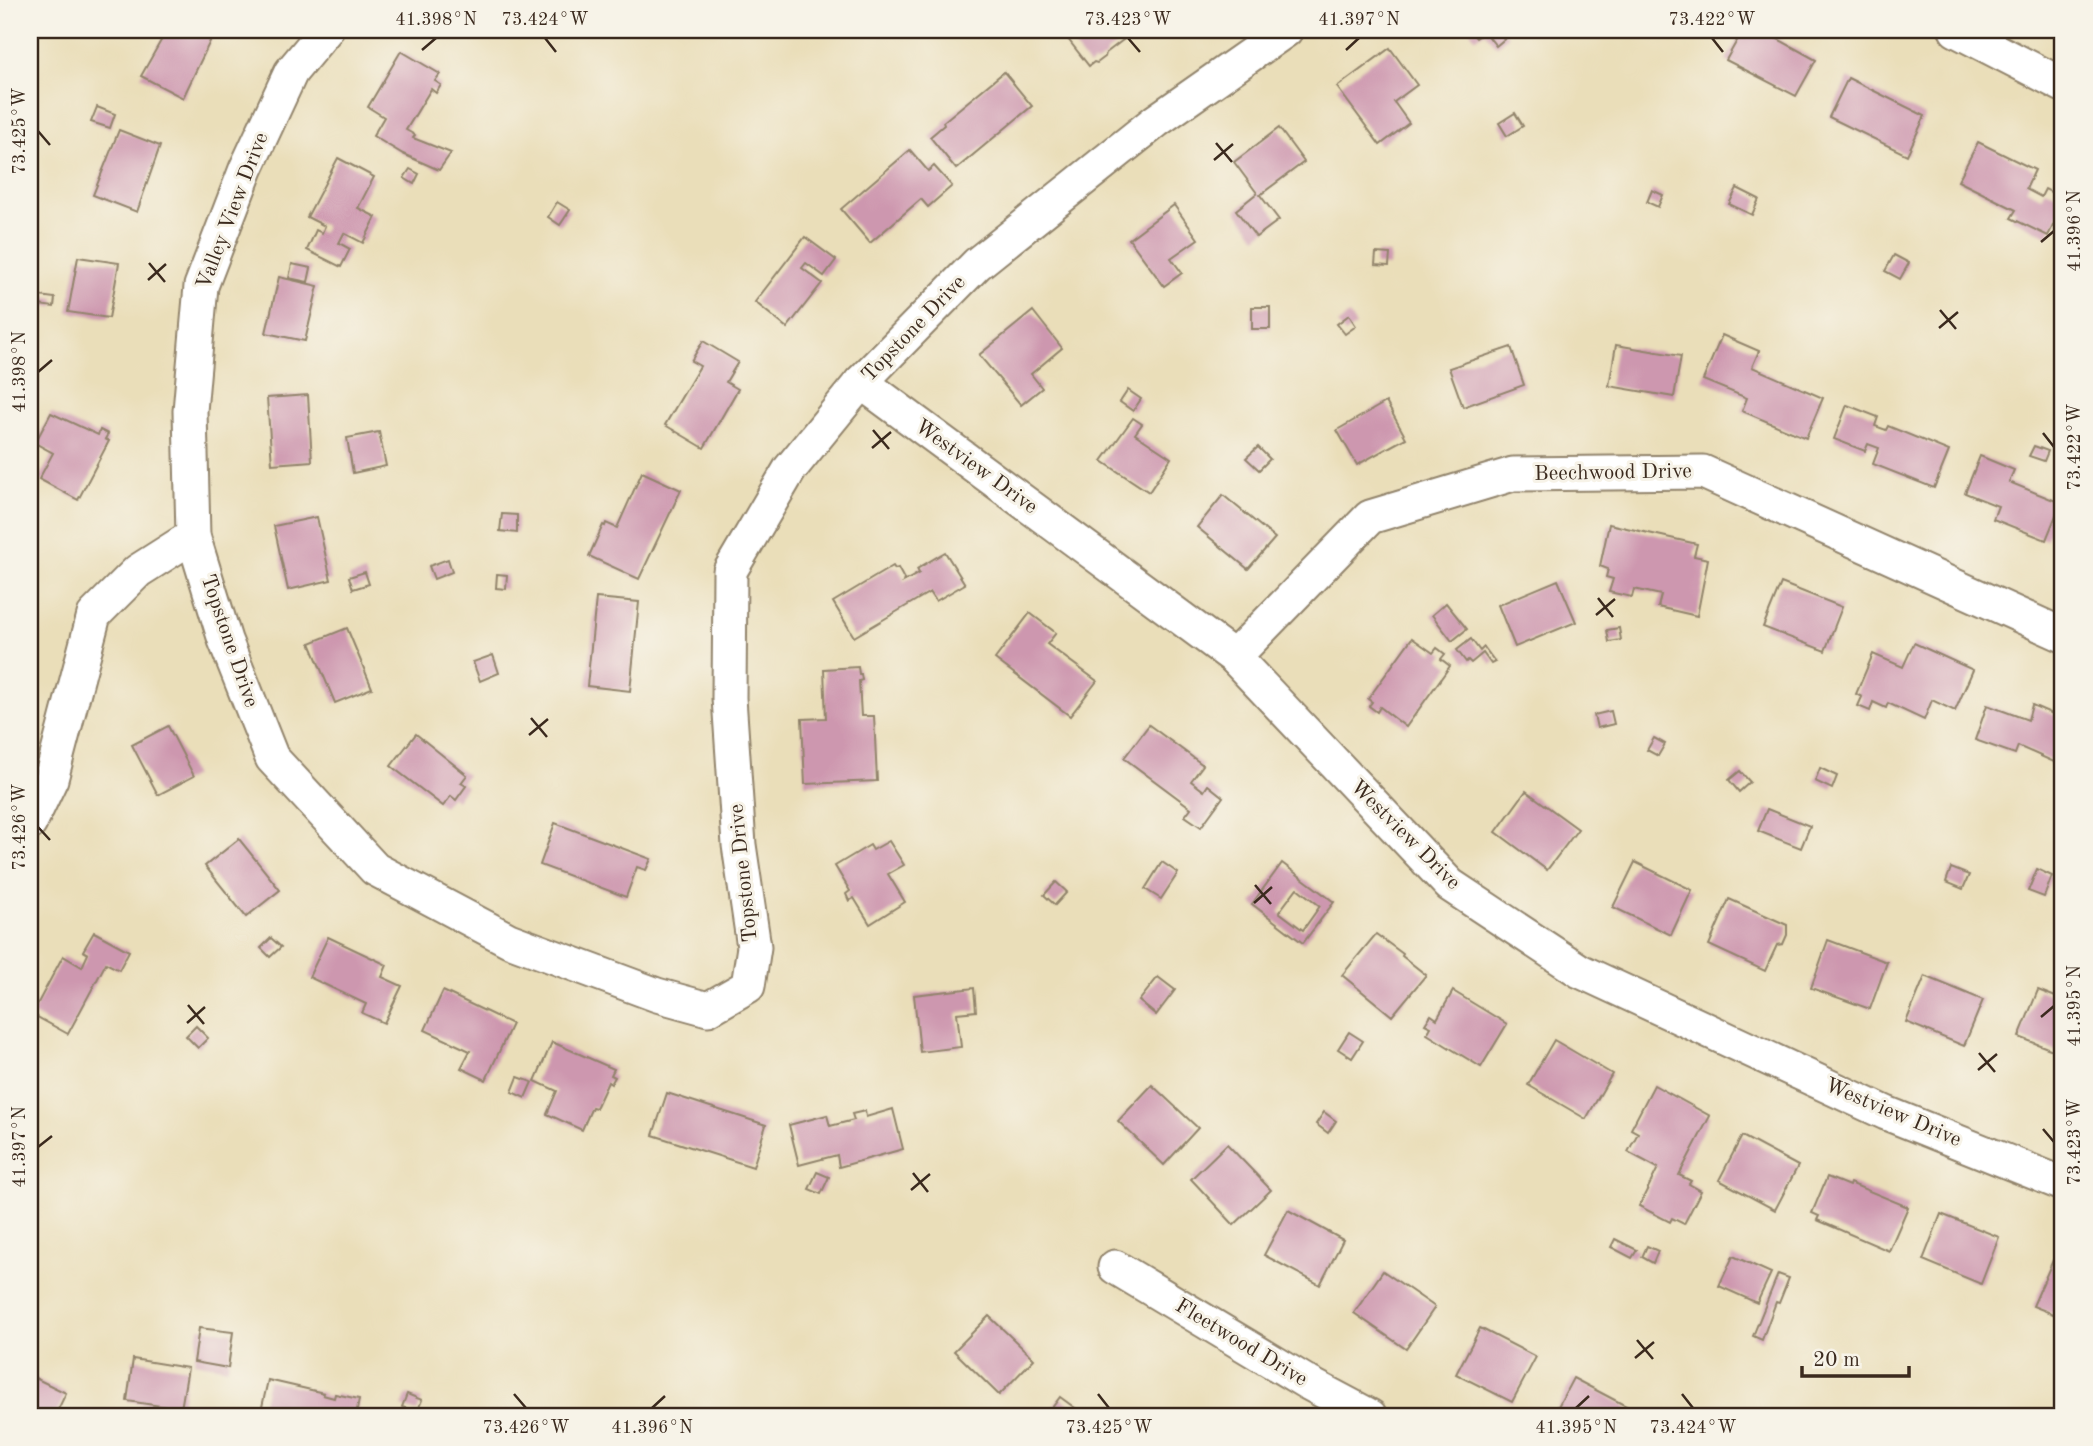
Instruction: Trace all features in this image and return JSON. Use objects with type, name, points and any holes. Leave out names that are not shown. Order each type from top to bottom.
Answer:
[{"type":"street","name":"Valley View Drive","points":[[193,536],[190,411],[201,286],[246,169],[291,72],[326,30]]},
{"type":"street","name":"Topstone Drive","points":[[193,536],[225,640],[272,758],[375,869],[509,940],[657,995],[708,1009],[748,986],[754,947],[740,845],[729,698],[730,571],[790,469],[861,382],[977,264],[1156,121],[1286,30]]},
{"type":"street","points":[[1956,30],[2063,85]]},
{"type":"street","name":"Westview Drive","points":[[861,382],[1234,657],[1450,885],[1580,971],[1886,1113],[2063,1184]]},
{"type":"street","name":"Beechwood Drive","points":[[1234,657],[1370,517],[1513,474],[1703,472],[2063,635]]},
{"type":"street","points":[[30,823],[51,779],[94,615],[138,571],[193,536]]},
{"type":"street","name":"Fleetwood Drive","points":[[1115,1267],[1308,1383],[1370,1416]]},
{"type":"building","points":[[167,30],[203,30],[213,35],[183,98],[141,76]]},
{"type":"building","points":[[1069,30],[1136,30],[1106,53],[1105,57],[1089,66],[1064,34]]},
{"type":"building","points":[[1469,30],[1503,30],[1508,36],[1496,46],[1485,32],[1476,38]]},
{"type":"building","points":[[1743,30],[1768,31],[1767,33],[1816,60],[1796,96],[1726,60]]},
{"type":"building","points":[[1390,48],[1417,85],[1394,102],[1409,123],[1380,145],[1337,87]]},
{"type":"building","points":[[401,51],[440,74],[435,81],[441,85],[436,93],[431,89],[406,130],[415,135],[413,138],[451,153],[439,170],[403,154],[373,136],[384,117],[368,107]]},
{"type":"building","points":[[1004,72],[1032,106],[956,169],[930,137],[944,125],[943,122]]},
{"type":"building","points":[[1848,78],[1925,116],[1907,155],[1829,117]]},
{"type":"building","points":[[97,107],[115,114],[110,128],[91,122]]},
{"type":"building","points":[[1515,113],[1523,126],[1507,136],[1499,123]]},
{"type":"building","points":[[1279,128],[1304,162],[1260,195],[1279,220],[1256,237],[1236,210],[1257,193],[1234,162]]},
{"type":"building","points":[[119,130],[160,146],[137,212],[93,195]]},
{"type":"building","points":[[1978,142],[2035,170],[2026,189],[2041,197],[2045,189],[2063,198],[2063,205],[2048,236],[2011,218],[2016,210],[1958,181]]},
{"type":"building","points":[[910,150],[928,171],[934,166],[952,186],[928,207],[921,199],[870,243],[841,209]]},
{"type":"building","points":[[338,158],[374,177],[358,208],[376,217],[363,243],[344,233],[339,243],[350,249],[341,267],[307,250],[316,230],[322,233],[325,226],[307,217]]},
{"type":"building","points":[[410,169],[419,174],[414,184],[404,178]]},
{"type":"building","points":[[1737,188],[1759,199],[1752,215],[1729,204]]},
{"type":"building","points":[[1652,190],[1663,195],[1658,207],[1647,202]]},
{"type":"building","points":[[557,202],[570,210],[560,225],[548,217]]},
{"type":"building","points":[[1174,205],[1198,239],[1171,258],[1182,273],[1164,286],[1129,239]]},
{"type":"building","points":[[805,237],[836,260],[824,276],[806,263],[802,268],[822,283],[787,328],[755,302]]},
{"type":"building","points":[[1376,253],[1390,254],[1389,266],[1375,265]]},
{"type":"building","points":[[1894,255],[1909,263],[1900,279],[1885,271]]},
{"type":"building","points":[[78,257],[119,263],[109,318],[68,312]]},
{"type":"building","points":[[292,264],[311,268],[308,282],[289,278]]},
{"type":"building","points":[[279,277],[318,286],[305,341],[266,333]]},
{"type":"building","points":[[39,296],[55,298],[54,307],[38,305]]},
{"type":"building","points":[[1252,307],[1270,307],[1270,329],[1252,329]]},
{"type":"building","points":[[1033,311],[1062,348],[1031,374],[1042,388],[1021,405],[979,355]]},
{"type":"building","points":[[1349,315],[1356,326],[1345,334],[1337,324]]},
{"type":"building","points":[[1722,335],[1759,351],[1752,367],[1823,398],[1806,438],[1742,411],[1747,398],[1703,380]]},
{"type":"building","points":[[703,341],[738,362],[726,382],[738,389],[704,448],[665,425],[700,366],[691,361]]},
{"type":"building","points":[[1616,345],[1681,356],[1674,397],[1609,386]]},
{"type":"building","points":[[1511,347],[1524,385],[1463,407],[1449,368]]},
{"type":"building","points":[[1128,390],[1141,399],[1133,411],[1120,402]]},
{"type":"building","points":[[308,395],[312,461],[272,464],[267,398]]},
{"type":"building","points":[[1386,402],[1406,438],[1357,465],[1337,430]]},
{"type":"building","points":[[1847,405],[1878,417],[1875,426],[1886,430],[1888,426],[1949,451],[1934,488],[1873,464],[1879,448],[1868,444],[1865,451],[1834,439]]},
{"type":"building","points":[[51,413],[98,435],[100,430],[108,434],[105,439],[109,441],[78,500],[39,479],[53,453],[35,443]]},
{"type":"building","points":[[1133,418],[1142,424],[1135,434],[1171,458],[1149,492],[1102,461]]},
{"type":"building","points":[[379,432],[386,466],[353,473],[347,438]]},
{"type":"building","points":[[2034,446],[2048,451],[2044,461],[2029,456]]},
{"type":"building","points":[[1258,447],[1270,459],[1259,470],[1246,458]]},
{"type":"building","points":[[1980,456],[2014,470],[2009,482],[2061,503],[2046,540],[1993,519],[1998,506],[1965,493]]},
{"type":"building","points":[[642,472],[681,490],[639,579],[589,556],[603,525],[606,523],[617,528]]},
{"type":"building","points":[[1223,495],[1275,538],[1248,569],[1197,527]]},
{"type":"building","points":[[502,514],[517,515],[517,533],[500,531]]},
{"type":"building","points":[[317,517],[331,580],[288,590],[274,526]]},
{"type":"building","points":[[1609,524],[1697,544],[1694,556],[1708,559],[1697,616],[1658,607],[1661,595],[1634,589],[1632,597],[1609,592],[1613,579],[1606,577],[1608,569],[1600,566]]},
{"type":"building","points":[[945,552],[965,584],[936,601],[930,592],[854,637],[833,602],[893,566],[898,568],[903,582],[919,573],[917,569]]},
{"type":"building","points":[[448,559],[452,572],[434,579],[429,566]]},
{"type":"building","points":[[365,572],[369,584],[353,589],[349,577]]},
{"type":"building","points":[[497,574],[507,575],[506,589],[496,588]]},
{"type":"building","points":[[1558,580],[1576,622],[1515,647],[1498,605]]},
{"type":"building","points":[[1781,583],[1842,607],[1825,651],[1763,627]]},
{"type":"building","points":[[596,598],[639,602],[630,691],[587,686]]},
{"type":"building","points":[[1446,603],[1467,629],[1452,641],[1432,615]]},
{"type":"building","points":[[1030,613],[1056,633],[1047,644],[1097,681],[1070,716],[995,659]]},
{"type":"building","points":[[347,628],[372,688],[335,703],[310,643]]},
{"type":"building","points":[[1619,628],[1621,640],[1609,642],[1607,630]]},
{"type":"building","points":[[1412,638],[1433,653],[1437,648],[1445,654],[1441,659],[1450,666],[1406,727],[1380,707],[1377,712],[1369,706],[1372,702],[1368,699]]},
{"type":"building","points":[[1471,639],[1480,651],[1484,647],[1495,662],[1491,664],[1483,653],[1471,663],[1468,660],[1466,662],[1457,650]]},
{"type":"building","points":[[1914,643],[1973,670],[1955,711],[1932,700],[1924,720],[1888,703],[1886,708],[1873,702],[1870,711],[1858,706],[1862,697],[1856,694],[1873,654],[1903,667]]},
{"type":"building","points":[[493,655],[499,673],[480,681],[473,662]]},
{"type":"building","points":[[858,667],[862,680],[859,681],[861,716],[874,716],[877,781],[805,784],[802,719],[826,718],[824,669]]},
{"type":"building","points":[[1987,705],[2028,720],[2032,705],[2055,715],[2057,710],[2063,713],[2063,766],[2018,746],[2015,754],[1975,740]]},
{"type":"building","points":[[1611,711],[1614,724],[1597,728],[1594,715]]},
{"type":"building","points":[[1149,725],[1203,765],[1191,781],[1204,791],[1208,785],[1223,797],[1201,827],[1185,816],[1191,808],[1124,758]]},
{"type":"building","points":[[168,726],[194,776],[158,795],[132,745]]},
{"type":"building","points":[[416,734],[467,775],[461,783],[466,786],[456,800],[451,796],[443,806],[391,766]]},
{"type":"building","points":[[1654,738],[1665,744],[1658,756],[1647,750]]},
{"type":"building","points":[[1820,768],[1837,776],[1832,789],[1815,781]]},
{"type":"building","points":[[1740,771],[1750,782],[1739,792],[1729,780]]},
{"type":"building","points":[[1526,791],[1578,829],[1547,870],[1496,832]]},
{"type":"building","points":[[1767,809],[1810,826],[1801,848],[1758,831]]},
{"type":"building","points":[[555,823],[651,859],[646,870],[637,867],[626,897],[540,865]]},
{"type":"building","points":[[239,839],[280,890],[246,917],[205,866]]},
{"type":"building","points":[[889,841],[904,865],[888,874],[905,902],[870,924],[854,898],[849,901],[846,894],[850,891],[835,866],[870,845],[873,850]]},
{"type":"building","points":[[1162,862],[1178,873],[1161,899],[1145,889]]},
{"type":"building","points":[[1635,862],[1692,890],[1671,935],[1613,907]]},
{"type":"building","points":[[1282,863],[1334,902],[1303,943],[1252,904]],"holes":[[[1297,888],[1320,906],[1303,930],[1279,912]]]},
{"type":"building","points":[[1951,868],[1969,875],[1963,889],[1946,882]]},
{"type":"building","points":[[2037,869],[2052,876],[2044,897],[2028,891]]},
{"type":"building","points":[[1056,882],[1067,892],[1055,905],[1044,895]]},
{"type":"building","points":[[1729,899],[1787,925],[1783,944],[1777,945],[1765,971],[1709,945]]},
{"type":"building","points":[[94,932],[129,951],[119,970],[106,963],[68,1034],[32,1014],[63,956],[82,967],[88,954],[83,951]]},
{"type":"building","points":[[1376,934],[1426,975],[1392,1016],[1342,975]]},
{"type":"building","points":[[328,937],[387,965],[382,977],[402,986],[384,1023],[362,1013],[366,1004],[309,977]]},
{"type":"building","points":[[271,938],[281,947],[270,957],[261,948]]},
{"type":"building","points":[[1828,940],[1887,962],[1870,1009],[1811,988]]},
{"type":"building","points":[[1925,976],[1983,1000],[1964,1046],[1906,1022]]},
{"type":"building","points":[[1158,977],[1175,990],[1156,1015],[1139,1001]]},
{"type":"building","points":[[974,988],[976,1011],[957,1013],[961,1047],[920,1052],[914,995]]},
{"type":"building","points":[[2038,990],[2063,1000],[2063,1054],[2019,1037]]},
{"type":"building","points":[[443,991],[512,1024],[486,1080],[461,1068],[470,1051],[425,1030]]},
{"type":"building","points":[[1453,991],[1507,1024],[1481,1067],[1427,1034],[1431,1027],[1425,1024],[1431,1015],[1437,1019]]},
{"type":"building","points":[[196,1026],[208,1038],[198,1048],[186,1036]]},
{"type":"building","points":[[1349,1032],[1363,1041],[1352,1058],[1338,1049]]},
{"type":"building","points":[[1554,1040],[1612,1074],[1586,1119],[1528,1085]]},
{"type":"building","points":[[552,1042],[614,1069],[611,1075],[615,1077],[611,1084],[608,1082],[596,1108],[592,1107],[582,1130],[547,1114],[557,1091],[535,1081]]},
{"type":"building","points":[[518,1077],[532,1082],[525,1098],[512,1092]]},
{"type":"building","points":[[1152,1085],[1198,1128],[1164,1165],[1118,1121]]},
{"type":"building","points":[[1654,1085],[1710,1116],[1679,1175],[1691,1181],[1689,1184],[1701,1191],[1684,1224],[1672,1218],[1670,1222],[1639,1206],[1658,1168],[1628,1152],[1638,1133],[1631,1129]]},
{"type":"building","points":[[667,1093],[766,1125],[753,1167],[653,1135]]},
{"type":"building","points":[[893,1109],[903,1149],[839,1167],[837,1155],[799,1165],[789,1125],[827,1115],[830,1126],[854,1120],[852,1114],[865,1111],[866,1117]]},
{"type":"building","points":[[1324,1112],[1336,1121],[1328,1133],[1316,1124]]},
{"type":"building","points":[[1742,1136],[1798,1166],[1775,1210],[1719,1180]]},
{"type":"building","points":[[1227,1144],[1271,1190],[1234,1225],[1191,1179]]},
{"type":"building","points":[[817,1172],[829,1177],[821,1194],[809,1189]]},
{"type":"building","points":[[1827,1177],[1849,1186],[1850,1183],[1908,1207],[1889,1251],[1817,1220],[1819,1216],[1812,1213]]},
{"type":"building","points":[[1288,1210],[1343,1240],[1320,1285],[1264,1255]]},
{"type":"building","points":[[1941,1214],[1999,1237],[1981,1284],[1923,1260]]},
{"type":"building","points":[[1615,1239],[1637,1250],[1632,1258],[1611,1247]]},
{"type":"building","points":[[1647,1246],[1658,1251],[1653,1263],[1642,1257]]},
{"type":"building","points":[[1733,1256],[1771,1273],[1757,1303],[1719,1286]]},
{"type":"building","points":[[2053,1260],[2063,1264],[2063,1318],[2033,1306]]},
{"type":"building","points":[[1383,1271],[1435,1307],[1406,1349],[1354,1313]]},
{"type":"building","points":[[1778,1274],[1789,1278],[1779,1303],[1776,1302],[1762,1340],[1753,1336]]},
{"type":"building","points":[[989,1316],[1034,1359],[999,1395],[954,1351]]},
{"type":"building","points":[[199,1328],[233,1332],[228,1368],[194,1362]]},
{"type":"building","points":[[1480,1328],[1536,1357],[1512,1402],[1456,1374]]},
{"type":"building","points":[[133,1359],[188,1368],[181,1409],[127,1401]]},
{"type":"building","points":[[33,1377],[66,1393],[55,1416],[30,1414],[30,1384]]},
{"type":"building","points":[[1573,1378],[1628,1407],[1623,1416],[1553,1416]]},
{"type":"building","points":[[268,1380],[324,1393],[323,1395],[334,1398],[335,1394],[359,1399],[356,1416],[329,1416],[330,1413],[319,1411],[318,1416],[260,1416]]},
{"type":"building","points":[[407,1394],[422,1400],[417,1412],[402,1407]]},
{"type":"building","points":[[1060,1397],[1086,1416],[1046,1416]]}]
